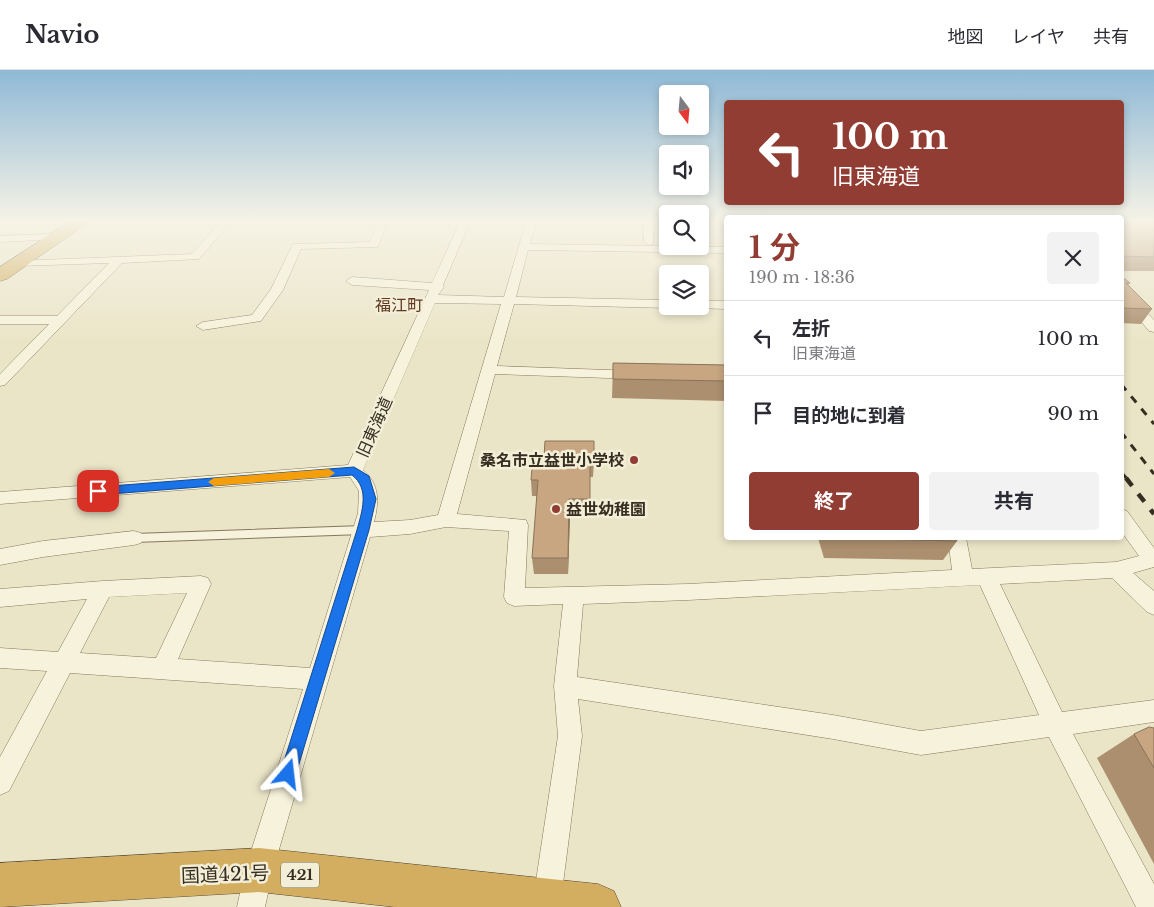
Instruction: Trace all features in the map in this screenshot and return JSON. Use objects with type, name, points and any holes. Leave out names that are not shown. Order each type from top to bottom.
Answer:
[{"type":"highway","points":[[0,275],[21,261]]},
{"type":"highway","name":"国道421号","points":[[0,885],[255,889],[598,907]]},
{"type":"street","points":[[18,263],[115,261]]},
{"type":"street","points":[[0,382],[118,261]]},
{"type":"street","points":[[203,326],[256,318],[277,290],[290,261]]},
{"type":"street","name":"旧東海道","points":[[0,498],[354,471],[448,261]]},
{"type":"street","points":[[446,520],[470,428],[510,301],[520,261]]},
{"type":"street","points":[[352,281],[510,301],[659,304]]},
{"type":"street","points":[[709,305],[724,305]]},
{"type":"street","points":[[1134,306],[1154,328]]},
{"type":"street","points":[[0,320],[60,320]]},
{"type":"street","points":[[489,370],[651,376]]},
{"type":"street","points":[[255,889],[316,679],[363,530],[370,499],[365,479],[354,471]]},
{"type":"street","points":[[363,530],[410,527],[446,520],[519,526],[514,597],[688,592],[1116,570],[1152,560],[1124,520]]},
{"type":"street","points":[[2,559],[134,538]]},
{"type":"street","points":[[957,540],[963,577]]},
{"type":"street","points":[[1116,570],[1149,599],[1154,606]]},
{"type":"street","points":[[986,576],[1056,726],[1151,907]]},
{"type":"street","points":[[0,598],[103,588],[201,584],[162,670]]},
{"type":"street","points":[[0,782],[103,588]]},
{"type":"street","points":[[546,904],[570,736],[565,686],[574,594]]},
{"type":"street","points":[[0,658],[316,679]]},
{"type":"street","points":[[565,686],[833,727],[921,743],[1056,726],[1154,711]]},
{"type":"lane","points":[[134,538],[363,530]]},
{"type":"building","points":[[1124,278],[1130,283],[1126,283],[1152,309],[1124,308]]},
{"type":"building","points":[[613,363],[724,365],[724,381],[613,379]]},
{"type":"building","points":[[545,441],[594,441],[594,461],[590,461],[590,499],[569,499],[568,558],[532,558],[538,480],[531,480],[533,457],[544,457]]},
{"type":"building","points":[[916,540],[956,540],[957,541]]},
{"type":"building","points":[[1149,727],[1154,728],[1154,768],[1134,734]]},
{"type":"railway","points":[[1124,388],[1154,424]]},
{"type":"railway","points":[[1124,436],[1154,474]]},
{"type":"railway","points":[[1124,476],[1127,479]]},
{"type":"railway","points":[[1126,478],[1154,514]]},
{"type":"slow traffic","points":[[214,482],[329,473]]},
{"type":"place","name":"桑名市立益世小学校","points":[[634,460]]},
{"type":"place","name":"益世幼稚園","points":[[556,509]]},
{"type":"district","name":"福江町","points":[[399,305]]},
{"type":"route","points":[[98,491],[354,471],[365,479],[370,499],[363,530],[288,774]]}]
